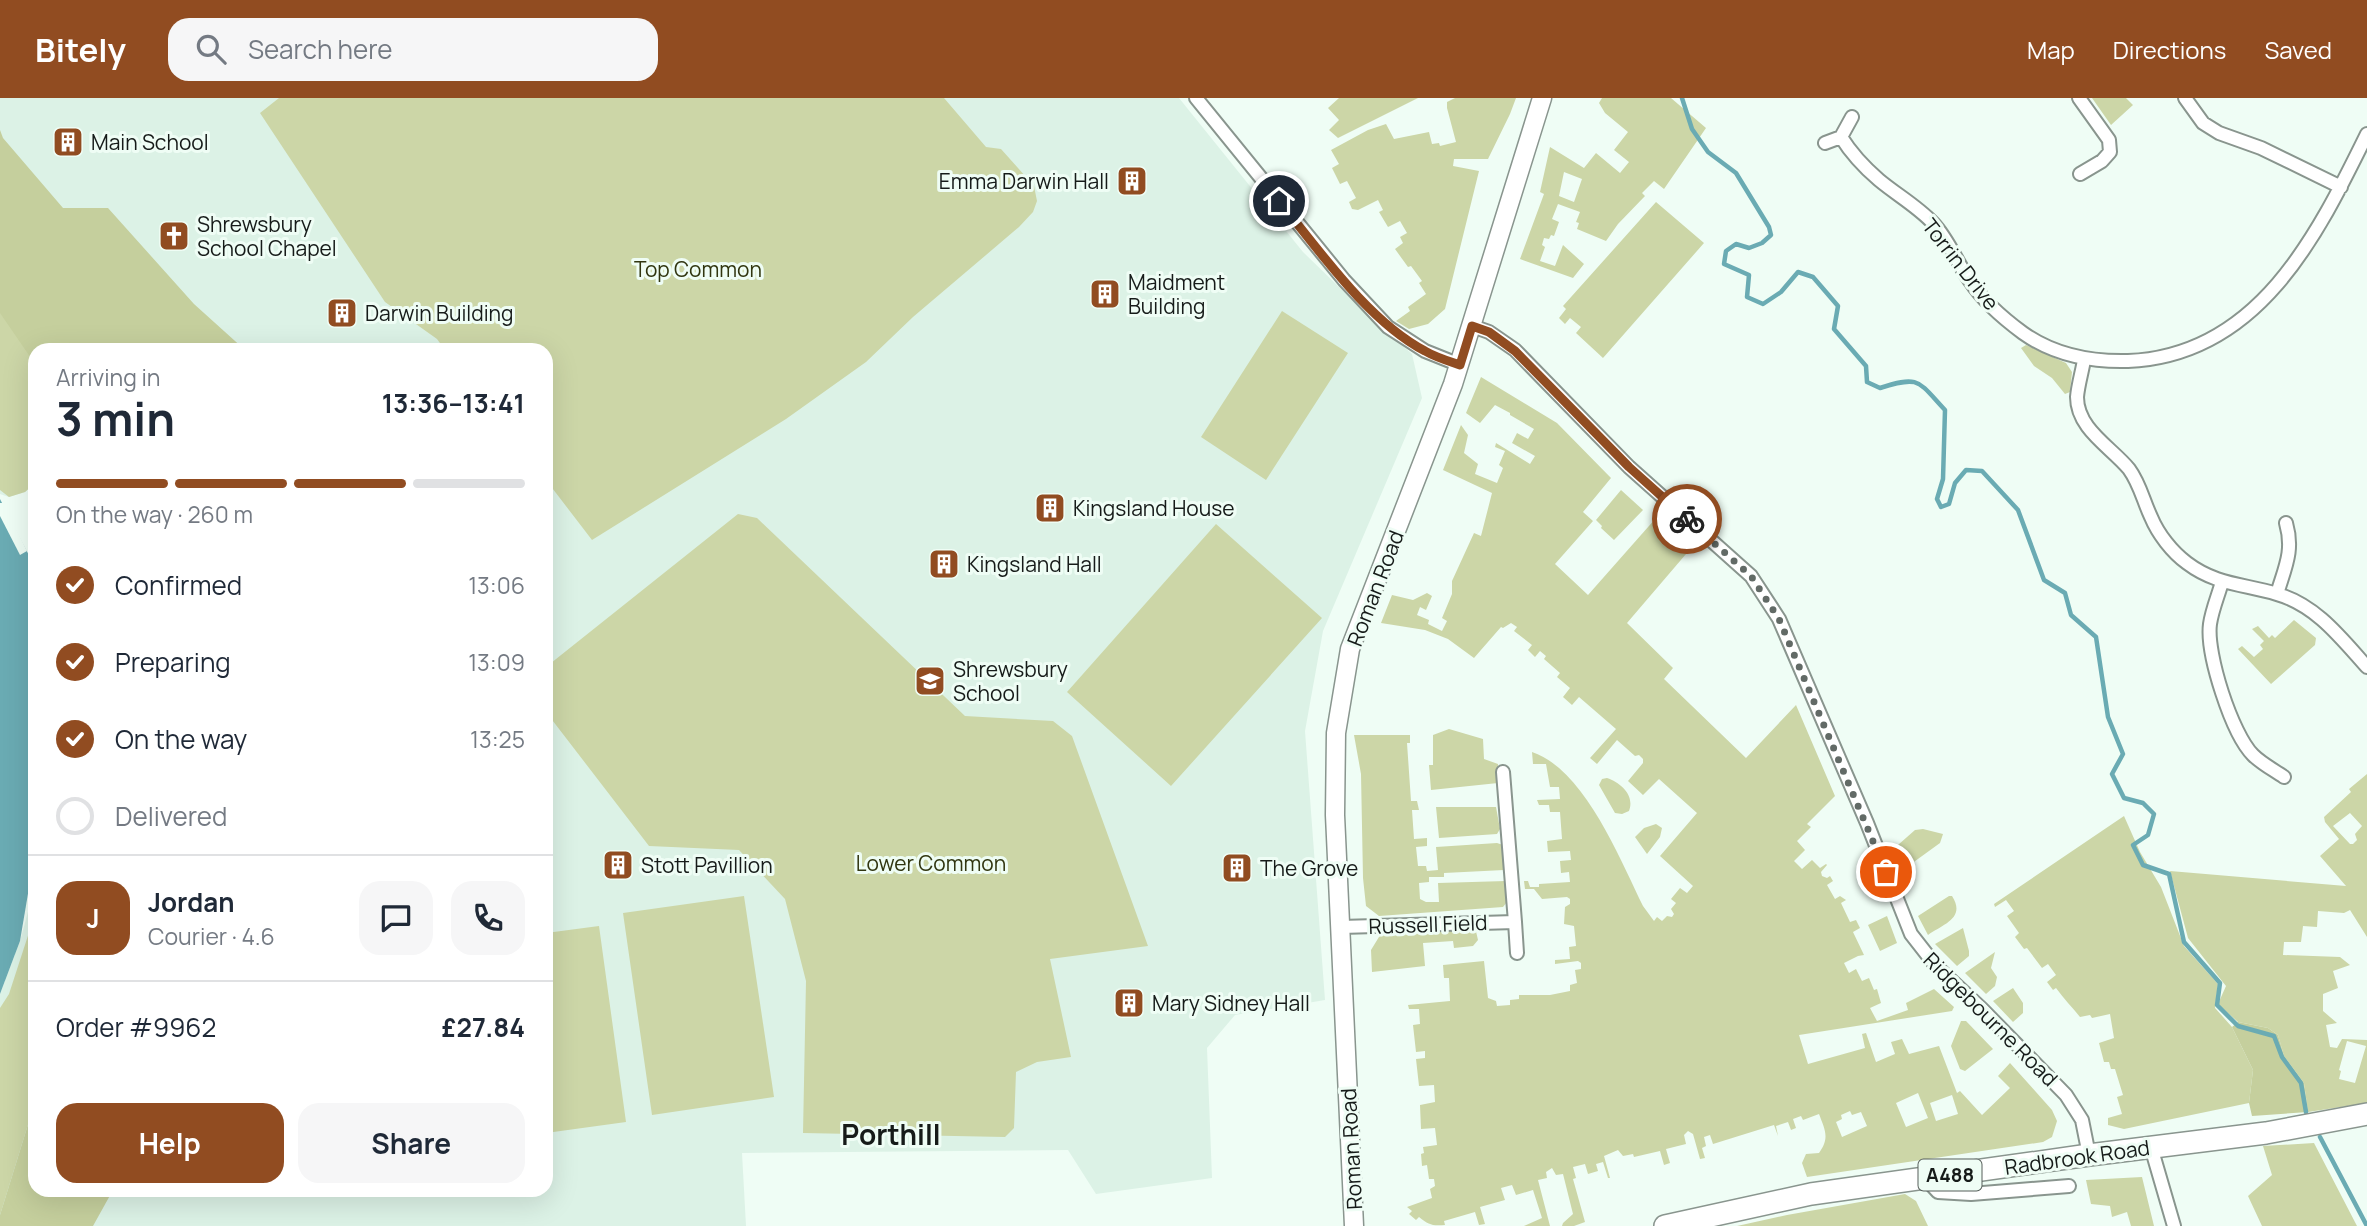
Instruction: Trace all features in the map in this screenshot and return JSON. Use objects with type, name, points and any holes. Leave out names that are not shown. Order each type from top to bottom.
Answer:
[{"type":"main road","name":"Roman Road","points":[[1354,1226],[1335,815],[1336,733],[1350,649],[1460,365],[1542,98]]},
{"type":"main road","name":"Radbrook Road","points":[[1665,1226],[1811,1194],[2266,1133],[2367,1114]]},
{"type":"street","points":[[1196,98],[1338,272],[1388,327],[1425,351],[1460,365]]},
{"type":"street","points":[[2079,98],[2109,140],[2110,152],[2102,161],[2080,174]]},
{"type":"street","points":[[2185,98],[2203,123],[2219,133],[2261,148],[2341,187]]},
{"type":"street","points":[[1825,143],[1840,137],[1852,117]]},
{"type":"street","name":"Torrin Drive","points":[[1840,137],[1877,178],[1917,208],[1935,226],[1971,283],[2003,317],[2037,342],[2084,360],[2113,362],[2151,360],[2194,348],[2230,328],[2262,302],[2306,248],[2367,134]]},
{"type":"street","name":"Ridgebourne Road","points":[[1472,326],[1489,332],[1515,351],[1629,467],[1751,576],[1779,619],[1911,934],[1936,967],[1982,1009],[2066,1095],[2082,1120],[2089,1155]]},
{"type":"street","points":[[2084,360],[2077,397],[2080,411],[2097,438],[2127,466],[2137,481],[2151,517],[2172,548],[2186,562],[2222,582],[2277,594],[2309,609],[2329,625],[2367,667]]},
{"type":"street","points":[[2277,594],[2291,540],[2286,523]]},
{"type":"street","points":[[2291,540],[2305,541]]},
{"type":"street","points":[[2222,582],[2210,623],[2213,664],[2240,736],[2253,755],[2284,777]]},
{"type":"street","name":"Russell Field","points":[[1503,772],[1517,953]]},
{"type":"street","name":"Russell Field","points":[[1342,927],[1515,922]]},
{"type":"street","points":[[2151,1147],[2174,1226]]},
{"type":"street","points":[[1925,1178],[1938,1192],[1971,1194],[2069,1186]]},
{"type":"shaded area","name":"Shrewsbury School","points":[[0,98],[1179,98],[1303,252],[1412,354],[1422,398],[1323,631],[1305,731],[1325,1000],[1235,1015],[1207,1048],[1212,1178],[1096,1194],[1068,1150],[742,1153],[746,1226],[0,1226],[0,994],[28,912],[28,1197],[553,1197],[553,343],[28,343],[28,489],[9,497],[0,494]]},
{"type":"green space","name":"Top Common","points":[[279,98],[944,98],[986,147],[1001,149],[1034,186],[1037,201],[1033,212],[1019,227],[913,317],[866,362],[786,419],[592,540],[553,489],[553,343],[440,343],[385,302],[260,113]]},
{"type":"green space","points":[[1339,98],[1418,98],[1338,138],[1329,130],[1339,120],[1328,108]]},
{"type":"green space","points":[[1455,98],[1516,98],[1488,159],[1454,159],[1453,166],[1479,171],[1445,309],[1428,324],[1409,329],[1396,321],[1410,311],[1408,307],[1426,294],[1419,283],[1422,281],[1395,249],[1403,243],[1400,237],[1407,233],[1400,221],[1388,227],[1379,212],[1383,210],[1378,200],[1358,210],[1352,209],[1349,202],[1356,198],[1347,181],[1340,184],[1332,168],[1339,164],[1331,150],[1368,130],[1386,124],[1394,139],[1429,132],[1432,144],[1439,143],[1440,146],[1456,142],[1447,108],[1447,102]]},
{"type":"green space","points":[[1602,98],[1671,98],[1706,128],[1664,189],[1654,181],[1642,193],[1645,196],[1606,241],[1577,229],[1579,223],[1576,222],[1580,212],[1558,204],[1552,219],[1559,222],[1554,236],[1544,238],[1542,245],[1545,247],[1540,261],[1555,266],[1563,245],[1584,264],[1573,278],[1520,259],[1544,194],[1540,192],[1550,147],[1584,168],[1596,153],[1620,173],[1629,162],[1614,150],[1628,132],[1605,113],[1599,103]],"holes":[[[1564,172],[1582,179],[1574,202],[1559,196]]]},
{"type":"green space","points":[[2092,98],[2126,98],[2133,105],[2111,125]]},
{"type":"green space","points":[[0,130],[3,138],[63,208],[108,208],[194,304],[237,343],[28,343],[28,354],[0,313]]},
{"type":"green space","points":[[1656,202],[1704,243],[1603,358],[1576,333],[1581,327],[1570,318],[1565,324],[1559,318],[1566,309],[1563,306]]},
{"type":"green space","points":[[0,261],[32,343],[28,343],[28,489],[9,497],[0,490]]},
{"type":"green space","points":[[1282,311],[1348,353],[1266,480],[1201,437]]},
{"type":"green space","points":[[2026,345],[2066,363],[2072,372],[2070,392],[2065,394],[2052,378],[2034,366],[2021,348]]},
{"type":"green space","points":[[1481,377],[1557,423],[1611,478],[1583,512],[1593,521],[1555,564],[1588,595],[1656,518],[1692,547],[1627,623],[1673,668],[1664,679],[1746,758],[1796,705],[1835,796],[1807,824],[1811,827],[1797,841],[1805,850],[1794,861],[1802,869],[1812,860],[1820,868],[1827,865],[1821,872],[1822,876],[1830,876],[1833,881],[1827,885],[1835,899],[1840,896],[1846,900],[1841,903],[1850,922],[1856,920],[1860,928],[1853,932],[1864,955],[1844,963],[1849,973],[1856,969],[1862,981],[1869,978],[1874,990],[1877,989],[1881,1003],[1870,1008],[1877,1021],[1908,1010],[1906,1003],[1934,989],[1954,1007],[1952,1011],[1799,1035],[1808,1064],[1865,1048],[1862,1034],[1866,1033],[1876,1062],[1895,1054],[1891,1042],[1902,1039],[1909,1054],[1939,1046],[1957,1093],[1960,1091],[1982,1115],[2010,1088],[1998,1076],[2010,1063],[2052,1110],[2057,1121],[2052,1137],[2043,1142],[1807,1177],[1802,1163],[1806,1154],[1819,1153],[1825,1134],[1819,1114],[1803,1120],[1801,1116],[1793,1119],[1796,1128],[1791,1130],[1788,1122],[1776,1126],[1778,1136],[1774,1125],[1713,1144],[1710,1135],[1704,1137],[1706,1146],[1702,1148],[1705,1158],[1700,1159],[1693,1134],[1688,1131],[1684,1135],[1686,1144],[1666,1149],[1670,1163],[1664,1165],[1660,1151],[1634,1157],[1633,1154],[1623,1156],[1618,1150],[1604,1156],[1610,1178],[1603,1162],[1596,1164],[1598,1171],[1588,1174],[1585,1164],[1573,1167],[1576,1178],[1573,1179],[1585,1222],[1574,1226],[1562,1226],[1573,1214],[1563,1174],[1556,1175],[1552,1168],[1546,1172],[1547,1178],[1538,1180],[1550,1226],[1524,1226],[1542,1218],[1533,1190],[1516,1195],[1512,1185],[1501,1188],[1505,1200],[1480,1207],[1485,1224],[1479,1225],[1475,1212],[1444,1221],[1445,1225],[1431,1224],[1419,1217],[1416,1220],[1409,1214],[1412,1211],[1407,1207],[1432,1198],[1430,1189],[1435,1186],[1434,1179],[1429,1179],[1427,1165],[1422,1166],[1421,1154],[1424,1153],[1423,1147],[1437,1145],[1435,1128],[1421,1129],[1420,1105],[1435,1102],[1434,1085],[1419,1086],[1416,1059],[1425,1058],[1425,1051],[1416,1052],[1413,1025],[1420,1024],[1419,1009],[1409,1009],[1408,1005],[1450,1001],[1449,978],[1444,978],[1443,965],[1484,961],[1488,998],[1496,1001],[1497,1006],[1510,1005],[1510,1000],[1519,999],[1519,995],[1550,995],[1570,991],[1570,985],[1577,983],[1575,970],[1581,969],[1581,963],[1578,961],[1555,964],[1555,960],[1570,959],[1569,947],[1576,946],[1574,926],[1564,924],[1565,907],[1570,904],[1570,899],[1542,899],[1534,889],[1525,889],[1524,881],[1528,881],[1530,887],[1570,882],[1569,872],[1561,873],[1560,861],[1571,860],[1570,851],[1548,852],[1547,841],[1562,839],[1560,812],[1550,812],[1549,805],[1539,805],[1537,800],[1560,799],[1559,787],[1550,787],[1546,764],[1533,764],[1532,752],[1551,762],[1584,796],[1611,841],[1643,906],[1654,921],[1657,917],[1662,921],[1667,916],[1672,917],[1674,914],[1671,909],[1676,903],[1671,899],[1680,888],[1687,893],[1693,886],[1660,856],[1697,813],[1659,779],[1643,795],[1628,781],[1643,763],[1643,759],[1639,755],[1635,756],[1617,740],[1597,764],[1590,758],[1616,729],[1579,697],[1572,705],[1563,697],[1570,688],[1557,677],[1560,673],[1544,659],[1546,656],[1540,651],[1535,657],[1528,650],[1532,645],[1514,631],[1517,627],[1511,623],[1501,627],[1474,658],[1448,639],[1425,630],[1381,623],[1392,595],[1413,600],[1427,593],[1432,596],[1426,610],[1420,607],[1417,615],[1429,620],[1428,624],[1442,631],[1447,621],[1442,618],[1452,594],[1452,581],[1474,533],[1481,536],[1492,493],[1443,470],[1461,425],[1468,435],[1464,453],[1478,464],[1475,474],[1497,483],[1503,468],[1499,465],[1505,451],[1495,447],[1496,443],[1530,464],[1535,456],[1512,443],[1517,433],[1528,439],[1534,429],[1510,413],[1495,405],[1480,423],[1466,413]],"holes":[[[1918,1093],[1928,1118],[1906,1127],[1896,1103]],[[1952,1095],[1958,1114],[1936,1121],[1930,1103]],[[1850,1111],[1852,1115],[1861,1112],[1867,1126],[1842,1137],[1836,1122],[1842,1119],[1841,1115]]]},
{"type":"green space","points":[[1621,490],[1643,510],[1614,540],[1596,520]]},
{"type":"green space","name":"Lower Common","points":[[738,514],[757,518],[965,716],[1053,721],[1072,736],[1148,946],[1050,959],[1071,1057],[1037,1062],[1016,1072],[1014,1128],[1005,1137],[803,1133],[806,981],[785,899],[739,850],[649,846],[553,721],[553,661]]},
{"type":"green space","points":[[1216,524],[1322,618],[1171,786],[1067,692]]},
{"type":"green space","points":[[2294,620],[2316,638],[2315,645],[2271,684],[2238,649],[2242,646],[2254,657],[2263,649],[2260,645],[2264,641],[2252,629],[2258,626],[2269,638],[2272,635],[2275,638]]},
{"type":"green space","points":[[1449,729],[1483,739],[1484,759],[1498,764],[1498,783],[1431,790],[1429,765],[1433,765],[1433,735]]},
{"type":"green space","points":[[1354,735],[1410,735],[1410,743],[1407,743],[1411,801],[1417,801],[1419,810],[1412,810],[1414,839],[1427,838],[1427,846],[1416,847],[1418,866],[1426,866],[1427,871],[1438,870],[1436,847],[1497,843],[1503,845],[1504,870],[1444,873],[1444,877],[1429,877],[1429,882],[1419,883],[1420,899],[1439,902],[1438,883],[1506,881],[1507,902],[1503,907],[1379,916],[1366,906],[1361,774]]},
{"type":"green space","points":[[2367,774],[2367,937],[2350,910],[2344,913],[2318,911],[2317,927],[2303,926],[2301,942],[2284,942],[2283,955],[2340,957],[2350,965],[2333,971],[2338,988],[2323,994],[2323,1011],[2337,1023],[2326,1025],[2330,1047],[2337,1048],[2342,1039],[2367,1040],[2367,1103],[2308,1112],[2304,1083],[2284,1056],[2278,1035],[2268,1028],[2238,1022],[2218,1004],[2226,986],[2188,938],[2170,871],[2346,886],[2320,856],[2339,839],[2324,817],[2351,792],[2349,789]],"holes":[[[2350,813],[2362,826],[2355,834],[2357,840],[2353,844],[2333,826]],[[2347,1041],[2366,1046],[2355,1083],[2339,1079]]]},
{"type":"green space","points":[[1607,778],[1626,790],[1630,800],[1629,811],[1615,813],[1599,785],[1602,779]]},
{"type":"green space","points":[[1436,807],[1496,807],[1500,829],[1497,834],[1439,838]]},
{"type":"green space","points":[[2124,816],[2140,852],[2161,887],[2184,946],[2218,984],[2215,1008],[2232,1027],[2253,1070],[2249,1103],[2124,1129],[2108,1125],[2108,1118],[2122,1114],[2117,1097],[2123,1095],[2115,1069],[2111,1069],[2109,1062],[2104,1062],[2099,1043],[2114,1038],[2110,1014],[2092,1018],[2090,1015],[2080,1017],[2056,988],[2053,990],[2047,982],[2056,975],[2048,964],[2042,968],[2015,937],[2019,933],[2007,916],[2014,911],[2006,900],[1995,907],[1994,904]]},
{"type":"green space","points":[[1656,824],[1662,828],[1660,837],[1647,854],[1635,837],[1644,828]]},
{"type":"green space","points":[[1923,829],[1943,834],[1940,843],[1900,872],[1890,852],[1915,830]]},
{"type":"green space","points":[[744,896],[774,1097],[652,1115],[623,913]]},
{"type":"green space","points":[[1952,896],[1956,904],[1955,915],[1928,935],[1918,916]]},
{"type":"green space","points":[[1887,916],[1897,943],[1880,951],[1868,925]]},
{"type":"green space","points":[[599,926],[626,1122],[553,1132],[553,932]]},
{"type":"green space","points":[[1475,927],[1478,940],[1473,946],[1454,948],[1453,941],[1423,943],[1425,966],[1372,972],[1371,950],[1382,932]]},
{"type":"green space","points":[[1963,928],[1969,956],[1957,966],[1935,944]]},
{"type":"green space","points":[[28,936],[28,1124],[0,1215],[0,1008],[9,994]]},
{"type":"green space","points":[[1995,952],[1991,968],[1997,977],[1995,986],[1986,994],[1965,973]]},
{"type":"green space","points":[[2013,988],[2023,1003],[2023,1013],[2013,1022],[1993,1001]]},
{"type":"green space","points":[[1961,1021],[1966,1021],[1993,1049],[1965,1071],[1960,1069],[1951,1046]]},
{"type":"green space","points":[[2238,1022],[2268,1028],[2278,1035],[2284,1056],[2304,1083],[2308,1112],[2252,1116],[2249,1103],[2253,1070],[2232,1027]]},
{"type":"green space","points":[[28,1124],[28,1197],[109,1197],[93,1226],[0,1226],[0,1215]]},
{"type":"green space","points":[[2314,1143],[2357,1226],[2262,1226],[2248,1196],[2272,1175],[2263,1146]]},
{"type":"green space","points":[[2142,1177],[2154,1226],[2131,1226],[2127,1212],[2112,1217],[2110,1206],[2091,1204],[2086,1180]]},
{"type":"green space","points":[[1905,1194],[1916,1201],[1928,1226],[1737,1226],[1787,1215]]},
{"type":"water","points":[[0,499],[28,553],[28,894],[20,941],[0,994]]},
{"type":"pier","points":[[0,503],[4,503],[27,551],[20,555],[0,516]]},
{"type":"waterway","points":[[1682,98],[1692,129],[1708,152],[1736,173],[1769,227],[1771,235],[1762,243],[1749,248],[1736,244],[1726,251],[1724,264],[1749,275],[1747,297],[1763,304],[1781,292],[1798,272],[1813,277],[1838,306],[1834,329],[1866,366],[1867,382],[1880,388],[1903,382],[1917,383],[1945,410],[1943,479],[1937,499],[1941,507],[1949,504],[1955,483],[1966,470],[1982,471],[2018,510],[2044,580],[2065,593],[2071,615],[2096,637],[2108,717],[2123,754],[2112,774],[2124,798],[2143,803],[2154,814],[2148,835],[2133,845],[2143,865],[2169,874],[2184,942],[2220,983],[2217,1005],[2238,1026],[2274,1036],[2282,1057],[2301,1083],[2306,1112]]},
{"type":"waterway","points":[[2320,1137],[2367,1226]]},
{"type":"way so far","points":[[1687,519],[1751,576],[1779,619],[1886,872]]},
{"type":"place","name":"Main School","points":[[68,142]]},
{"type":"place","name":"Emma Darwin Hall","points":[[1132,181]]},
{"type":"place","name":"Shrewsbury School Chapel","points":[[174,236]]},
{"type":"place","name":"Maidment Building","points":[[1105,294]]},
{"type":"place","name":"Darwin Building","points":[[342,313]]},
{"type":"place","name":"Kingsland House","points":[[1050,508]]},
{"type":"place","name":"Kingsland Hall","points":[[944,564]]},
{"type":"place","name":"Shrewsbury School","points":[[930,681]]},
{"type":"place","name":"Stott Pavillion","points":[[618,865]]},
{"type":"place","name":"The Grove","points":[[1237,868]]},
{"type":"place","name":"Mary Sidney Hall","points":[[1129,1003]]},
{"type":"district","name":"Porthill","points":[[891,1134]]},
{"type":"route","points":[[1279,201],[1344,280],[1388,327],[1425,351],[1460,365],[1472,326],[1489,332],[1523,358],[1629,467],[1687,519]]}]
